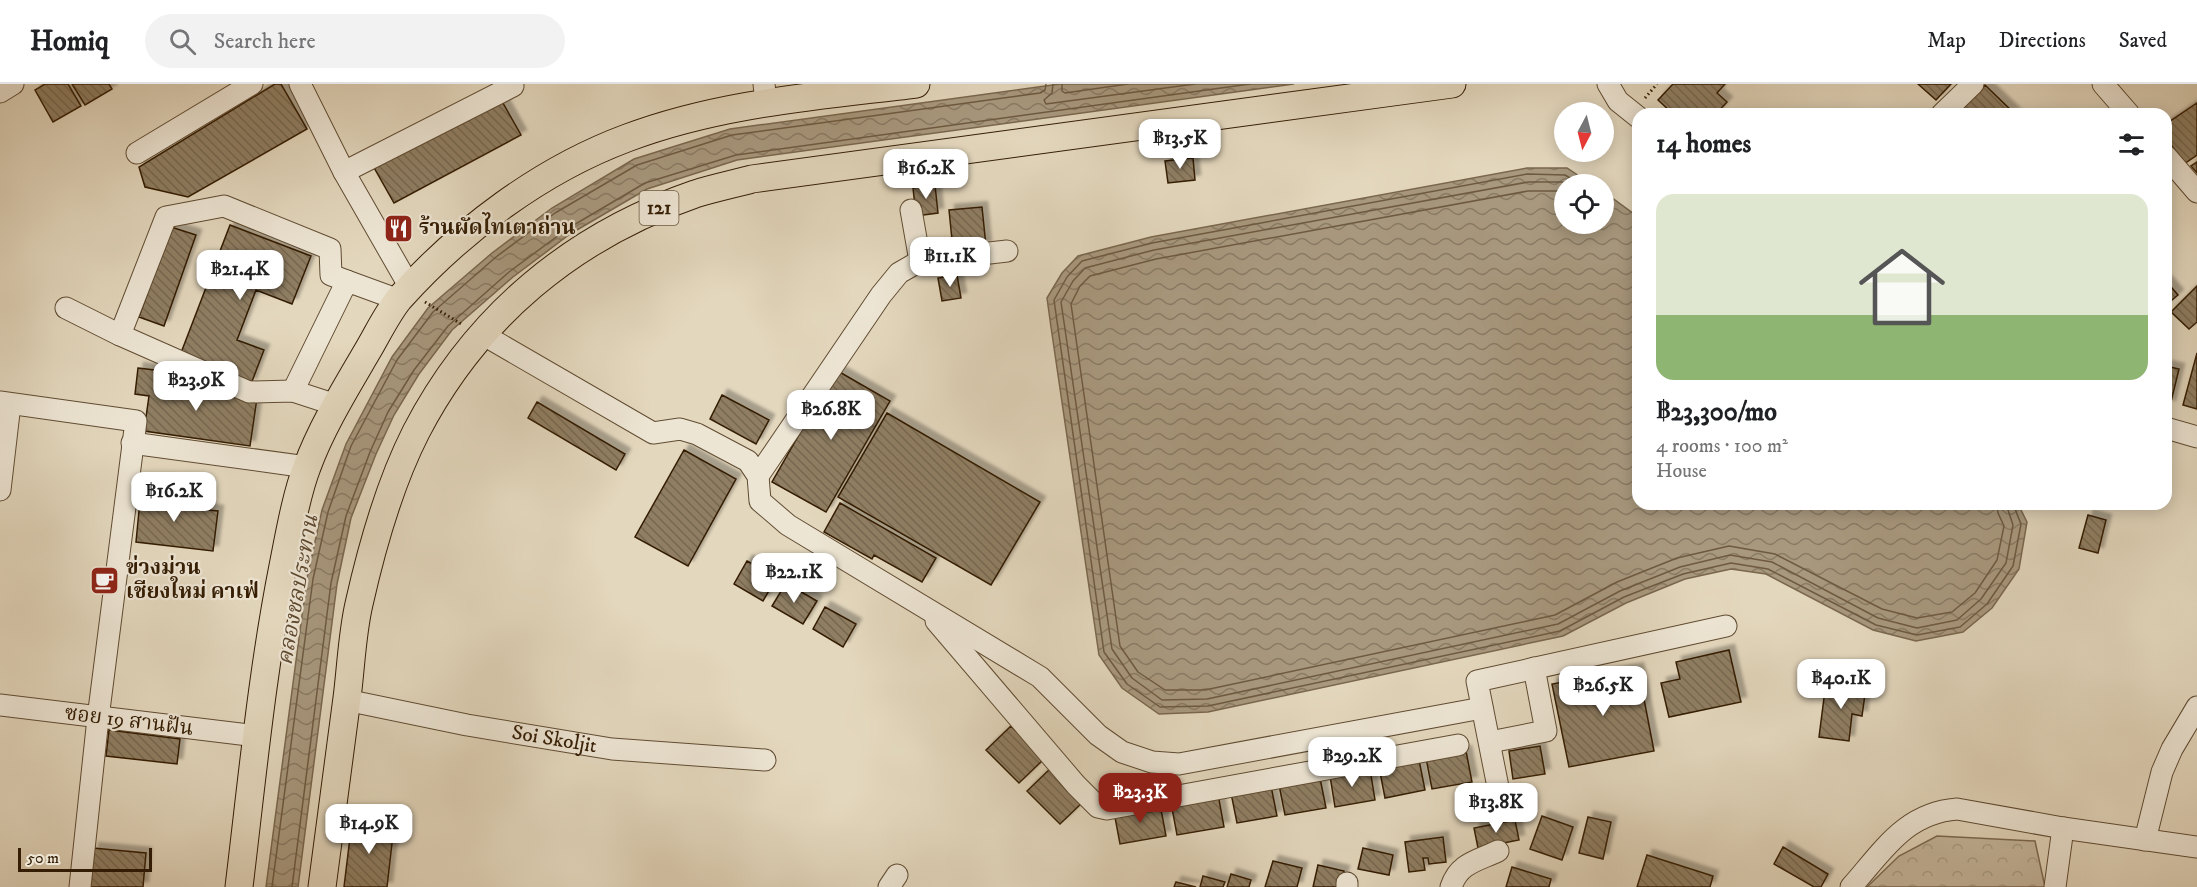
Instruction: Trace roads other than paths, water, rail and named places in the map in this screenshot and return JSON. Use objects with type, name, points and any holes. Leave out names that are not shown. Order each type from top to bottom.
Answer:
[{"type":"main road","points":[[239,887],[273,620],[307,467],[336,405],[446,253],[484,219],[519,194],[568,164],[628,138],[765,93],[916,84]]},
{"type":"main road","name":"121","points":[[322,887],[358,606],[391,492],[416,433],[465,355],[472,329],[581,248],[642,215],[696,193],[752,179],[1452,84]]},
{"type":"street","points":[[0,92],[13,84]]},
{"type":"street","points":[[137,153],[252,84]]},
{"type":"street","points":[[300,84],[413,298]]},
{"type":"street","points":[[1608,84],[1618,101],[1632,112]]},
{"type":"street","points":[[1948,108],[1973,84]]},
{"type":"street","points":[[2103,84],[2124,108]]},
{"type":"street","points":[[345,172],[513,86]]},
{"type":"street","points":[[2172,163],[2197,192]]},
{"type":"street","points":[[120,335],[166,217],[224,206],[330,249],[331,275],[413,298]]},
{"type":"street","points":[[911,210],[920,261]]},
{"type":"street","points":[[758,476],[881,295],[899,273],[920,261],[1007,251]]},
{"type":"street","points":[[293,391],[348,281]]},
{"type":"street","points":[[66,308],[120,335],[249,392],[293,391],[336,405]]},
{"type":"street","points":[[472,329],[653,433],[680,429],[697,434],[748,461],[758,476],[760,501],[781,519],[1040,677],[1098,735],[1122,752],[1152,762],[1179,764],[1482,708]]},
{"type":"street","points":[[0,490],[5,403],[136,421],[80,887]]},
{"type":"street","points":[[2172,430],[2197,437]]},
{"type":"street","points":[[132,443],[307,467]]},
{"type":"street","points":[[924,607],[1076,785],[1098,807],[1107,809],[1458,745]]},
{"type":"street","points":[[1498,787],[1477,681],[1726,626]]},
{"type":"street","points":[[1490,742],[1546,730],[1534,669]]},
{"type":"street","name":"Soi Skoljit","points":[[346,700],[467,725],[612,749],[765,760]]},
{"type":"street","name":"ซอย 19 สานฝัน","points":[[0,705],[257,736]]},
{"type":"street","points":[[2145,840],[2162,772],[2172,749],[2197,707]]},
{"type":"street","points":[[1851,887],[1904,828],[1939,811],[1957,809],[2197,848]]},
{"type":"street","points":[[2055,887],[2063,828]]},
{"type":"street","points":[[1451,887],[1455,875],[1462,867],[1498,851]]},
{"type":"water","points":[[1060,84],[1294,84],[737,160],[647,189],[570,234],[513,277],[452,330],[419,374],[394,415],[351,518],[337,584],[298,887],[266,887],[307,578],[322,510],[346,444],[392,357],[428,308],[492,253],[552,208],[634,159],[730,129]]},
{"type":"water","points":[[1527,168],[1567,168],[1576,174],[1554,174],[1554,234],[1614,234],[1614,199],[1632,213],[1632,510],[2021,510],[2027,522],[2019,569],[1992,608],[1963,632],[1916,641],[1873,630],[1766,574],[1731,569],[1685,579],[1626,603],[1563,636],[1208,712],[1159,714],[1122,688],[1099,655],[1047,298],[1062,273],[1078,256],[1151,237]]},
{"type":"place","name":"ร้านผัดไทเตาถ่าน","points":[[398,228]]},
{"type":"place","name":"ข่วงม่วน เชียงใหม่ คาเฟ่","points":[[105,580]]},
{"type":"water label","name":"คลองชลประทาน","points":[[298,590]]}]
